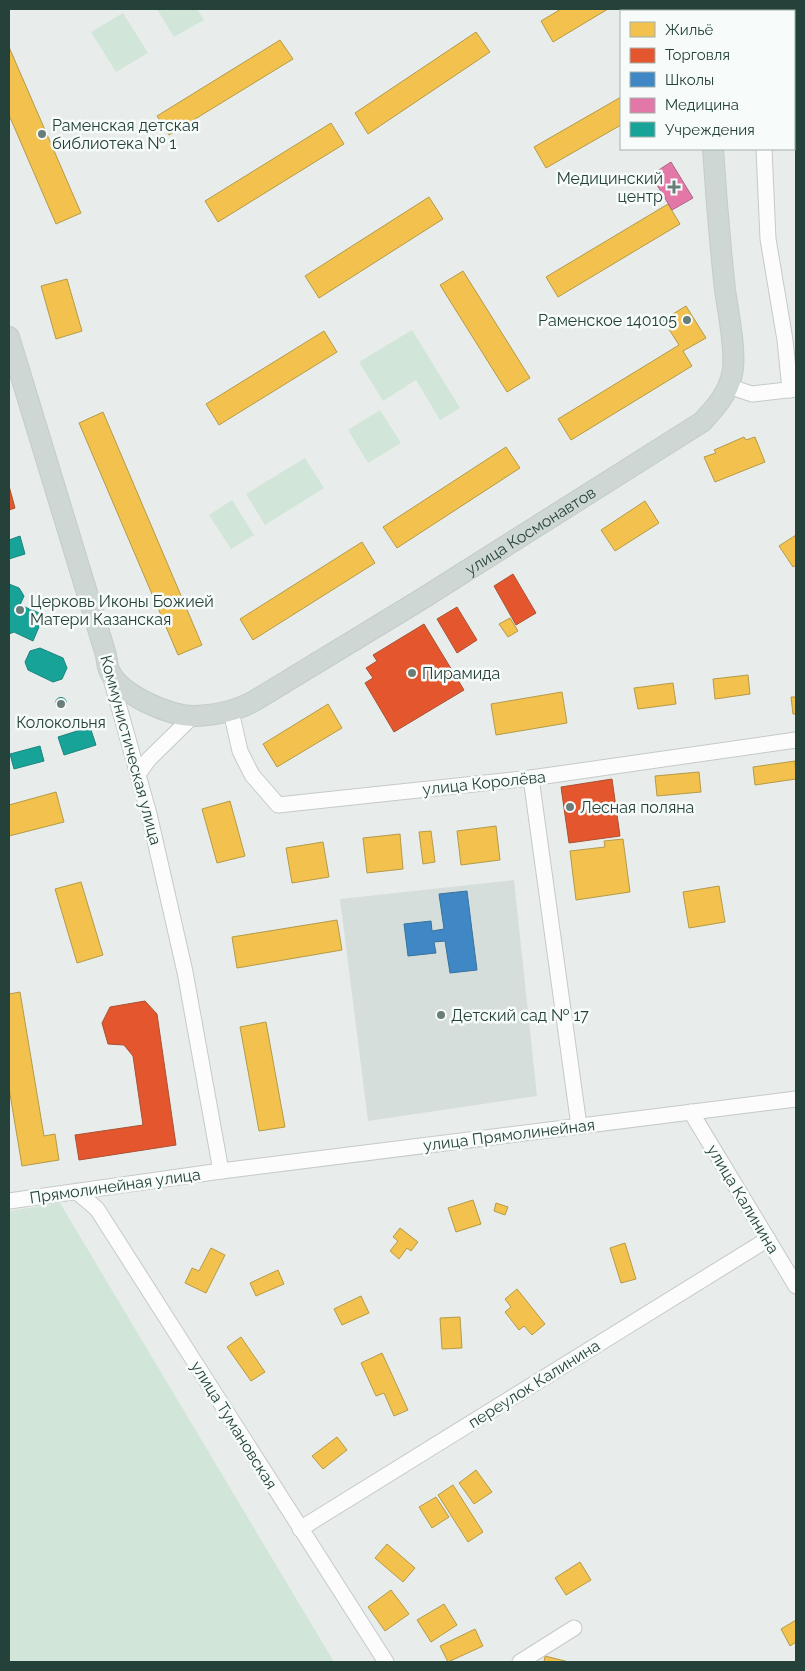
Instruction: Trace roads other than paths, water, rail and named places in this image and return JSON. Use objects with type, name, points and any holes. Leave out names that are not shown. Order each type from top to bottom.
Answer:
[{"type":"main road","name":"улица Космонавтов","points":[[109,671],[123,688],[144,702],[169,712],[193,716],[231,711],[254,701],[400,612],[702,422],[725,394],[733,373],[713,150]]},
{"type":"main road","name":"Коммунистическая улица","points":[[9,337],[106,655],[109,671]]},
{"type":"street","points":[[728,386],[752,394],[793,390],[768,239],[764,150]]},
{"type":"street","name":"Коммунистическая улица","points":[[109,671],[149,814],[185,972],[222,1171]]},
{"type":"street","name":"улица Королёва","points":[[231,711],[240,751],[252,775],[278,805],[531,778],[796,740]]},
{"type":"street","points":[[138,774],[149,759],[193,716]]},
{"type":"street","points":[[531,778],[579,1126]]},
{"type":"street","name":"улица Прямолинейная","points":[[222,1171],[796,1099]]},
{"type":"street","name":"улица Калинина","points":[[690,1112],[796,1286]]},
{"type":"street","name":"Прямолинейная улица","points":[[9,1201],[222,1171]]},
{"type":"street","name":"улица Тумановская","points":[[77,1192],[97,1209],[386,1662]]},
{"type":"street","name":"переулок Калинина","points":[[300,1529],[768,1239]]},
{"type":"street","points":[[520,1662],[574,1628]]},
{"type":"place","name":"Раменская детская библиотека № 1","points":[[42,134]]},
{"type":"place","name":"Медицинский центр","points":[[674,187]]},
{"type":"place","name":"Раменское 140105","points":[[687,320]]},
{"type":"place","name":"Церковь Иконы Божией Матери Казанская","points":[[20,610]]},
{"type":"place","name":"Пирамида","points":[[412,673]]},
{"type":"place","name":"Колокольня","points":[[61,704]]},
{"type":"place","name":"Лесная поляна","points":[[570,807]]},
{"type":"place","name":"Детский сад № 17","points":[[441,1015]]}]
